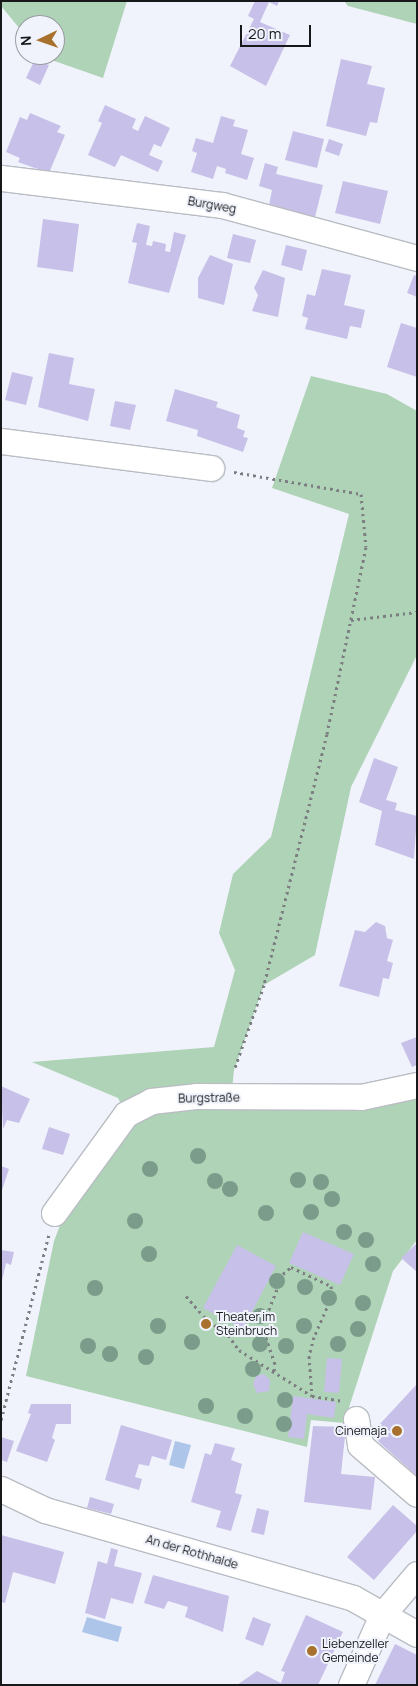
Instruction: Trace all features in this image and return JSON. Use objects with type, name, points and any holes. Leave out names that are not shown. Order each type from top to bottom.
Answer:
[{"type":"street","name":"Burgweg","points":[[1,178],[222,205],[417,258]]},
{"type":"street","points":[[1,441],[211,468]]},
{"type":"street","name":"Burgstraße","points":[[54,1213],[126,1114],[151,1101],[196,1096],[361,1097],[417,1085]]},
{"type":"street","points":[[356,1419],[360,1445],[417,1494]]},
{"type":"street","name":"An der Rothhalde","points":[[1,1489],[45,1510],[353,1598],[417,1634]]},
{"type":"street","points":[[351,1685],[382,1615],[417,1574]]},
{"type":"path","points":[[211,468],[361,494],[366,547],[327,734],[264,985],[234,1070]]},
{"type":"path","points":[[351,620],[417,612]]},
{"type":"path","points":[[1,1420],[16,1374],[54,1213]]},
{"type":"path","points":[[274,1371],[275,1364],[264,1335],[264,1322],[284,1274],[291,1267],[331,1286],[332,1296],[314,1337],[310,1356],[312,1396]]},
{"type":"path","points":[[186,1296],[204,1317],[228,1335],[239,1350],[312,1396],[341,1398],[356,1419]]},
{"type":"green space","points":[[1,1],[127,1],[103,78],[65,65],[65,15],[15,15],[15,23],[1,6]]},
{"type":"green space","points":[[344,1],[417,1],[417,24],[348,6]]},
{"type":"green space","points":[[311,376],[387,394],[417,411],[417,655],[351,787],[315,955],[264,985],[234,1070],[230,1110],[366,1108],[417,1098],[417,1240],[393,1271],[344,1423],[311,1420],[307,1447],[26,1376],[54,1241],[64,1215],[126,1114],[118,1098],[32,1062],[214,1047],[235,970],[219,933],[233,874],[271,837],[349,514],[272,488]]},
{"type":"water","points":[[175,1441],[191,1445],[184,1469],[169,1465]]},
{"type":"water","points":[[87,1617],[122,1627],[118,1642],[82,1632]]},
{"type":"building","points":[[255,1],[279,1],[277,6],[269,2],[260,22],[290,35],[266,86],[230,66],[254,19],[248,16]]},
{"type":"building","points":[[341,59],[372,66],[367,84],[385,88],[377,123],[370,122],[366,136],[326,126]]},
{"type":"building","points":[[32,65],[49,65],[40,85],[26,78]]},
{"type":"building","points":[[105,105],[136,119],[132,128],[138,131],[145,116],[170,128],[161,147],[154,144],[149,155],[163,161],[158,172],[121,155],[115,167],[88,155],[102,123],[98,121]]},
{"type":"building","points":[[30,113],[61,126],[57,132],[65,135],[49,173],[18,162],[20,158],[6,152],[20,117],[27,120]]},
{"type":"building","points":[[221,116],[235,120],[233,126],[248,130],[241,154],[254,158],[247,180],[225,173],[226,169],[217,166],[213,179],[191,172],[197,153],[192,151],[196,138],[213,143]]},
{"type":"building","points":[[293,131],[324,139],[317,168],[285,160]]},
{"type":"building","points":[[329,139],[343,144],[339,156],[325,151]]},
{"type":"building","points":[[265,163],[278,167],[276,174],[323,185],[315,217],[269,205],[272,190],[259,186]]},
{"type":"building","points":[[343,181],[388,191],[380,224],[335,213]]},
{"type":"building","points":[[43,219],[79,224],[73,272],[37,267]]},
{"type":"building","points":[[137,223],[150,226],[146,245],[152,246],[153,241],[166,244],[165,251],[170,252],[174,232],[186,235],[169,293],[128,283],[137,243],[132,242]]},
{"type":"building","points":[[233,234],[256,240],[250,263],[227,258]]},
{"type":"building","points":[[286,245],[307,250],[302,271],[281,265]]},
{"type":"building","points":[[210,255],[233,264],[224,305],[198,298],[198,278]]},
{"type":"building","points":[[322,269],[351,275],[344,305],[365,310],[361,328],[350,326],[347,339],[305,329],[308,318],[302,316],[307,294],[315,296]]},
{"type":"building","points":[[263,270],[285,278],[278,317],[252,311],[258,295],[254,288]]},
{"type":"building","points":[[414,275],[417,276],[417,297],[407,293]]},
{"type":"building","points":[[401,323],[417,328],[417,377],[387,367]]},
{"type":"building","points":[[49,353],[74,358],[69,384],[95,389],[88,421],[38,407]]},
{"type":"building","points":[[12,372],[33,377],[26,405],[5,400]]},
{"type":"building","points":[[175,389],[218,402],[216,407],[240,415],[237,428],[245,431],[243,437],[248,438],[243,452],[197,436],[198,430],[166,421]]},
{"type":"building","points":[[115,401],[136,405],[130,430],[110,426]]},
{"type":"building","points":[[374,758],[398,767],[386,800],[397,803],[395,810],[417,816],[414,859],[375,845],[382,811],[359,802]]},
{"type":"building","points":[[376,922],[385,926],[387,938],[393,940],[387,961],[393,963],[389,979],[383,978],[379,997],[339,986],[355,930],[365,932]]},
{"type":"building","points":[[417,1037],[417,1065],[412,1067],[401,1043]]},
{"type":"building","points":[[1,1086],[30,1099],[19,1123],[7,1120],[3,1129]]},
{"type":"building","points":[[49,1127],[70,1134],[63,1155],[42,1149]]},
{"type":"building","points":[[1,1166],[9,1169],[2,1190],[1,1190]]},
{"type":"building","points":[[303,1232],[354,1254],[340,1285],[289,1263]]},
{"type":"building","points":[[417,1243],[417,1272],[401,1258]]},
{"type":"building","points":[[237,1245],[276,1266],[243,1329],[203,1308]]},
{"type":"building","points":[[1,1250],[14,1252],[11,1265],[6,1263],[2,1281]]},
{"type":"building","points":[[327,1358],[342,1359],[339,1393],[324,1392]]},
{"type":"building","points":[[264,1374],[270,1380],[269,1391],[257,1393],[253,1384],[256,1376]]},
{"type":"building","name":"Cinemaja","points":[[417,1384],[417,1476],[379,1442],[376,1434],[379,1425]]},
{"type":"building","points":[[293,1396],[336,1402],[334,1418],[307,1414],[304,1439],[288,1437]]},
{"type":"building","points":[[31,1404],[71,1404],[71,1424],[56,1424],[52,1438],[55,1440],[47,1462],[16,1451],[31,1414],[28,1413]]},
{"type":"building","points":[[121,1425],[172,1440],[166,1460],[152,1456],[149,1466],[139,1464],[135,1477],[142,1479],[139,1490],[105,1480]]},
{"type":"building","points":[[313,1426],[346,1427],[341,1474],[375,1477],[371,1510],[304,1502]]},
{"type":"building","points":[[1,1437],[14,1441],[7,1462],[1,1460]]},
{"type":"building","points":[[215,1443],[235,1448],[231,1460],[242,1464],[235,1493],[242,1495],[231,1531],[216,1527],[221,1511],[191,1502],[205,1453],[211,1455]]},
{"type":"building","points":[[90,1497],[114,1504],[111,1514],[87,1508]]},
{"type":"building","points":[[393,1505],[417,1526],[417,1531],[374,1580],[347,1557]]},
{"type":"building","points":[[257,1508],[269,1511],[264,1535],[251,1532]]},
{"type":"building","points":[[1,1535],[64,1552],[55,1584],[13,1572],[5,1603],[1,1602]]},
{"type":"building","points":[[111,1548],[118,1550],[114,1566],[142,1573],[133,1604],[111,1598],[105,1619],[85,1613],[98,1561],[107,1564]]},
{"type":"building","points":[[153,1575],[229,1596],[223,1632],[185,1617],[188,1607],[168,1601],[164,1609],[144,1603]]},
{"type":"building","name":"Liebenzeller Gemeinde","points":[[306,1615],[343,1632],[318,1685],[237,1685],[257,1671],[281,1683],[285,1672],[281,1671]]},
{"type":"building","points":[[253,1617],[271,1624],[263,1646],[245,1639]]},
{"type":"building","points":[[395,1644],[417,1655],[417,1685],[375,1685]]},
{"type":"place","name":"Theater im Steinbruch","points":[[206,1324]]},
{"type":"place","name":"Cinemaja","points":[[397,1431]]},
{"type":"place","name":"Liebenzeller Gemeinde","points":[[312,1651]]}]
